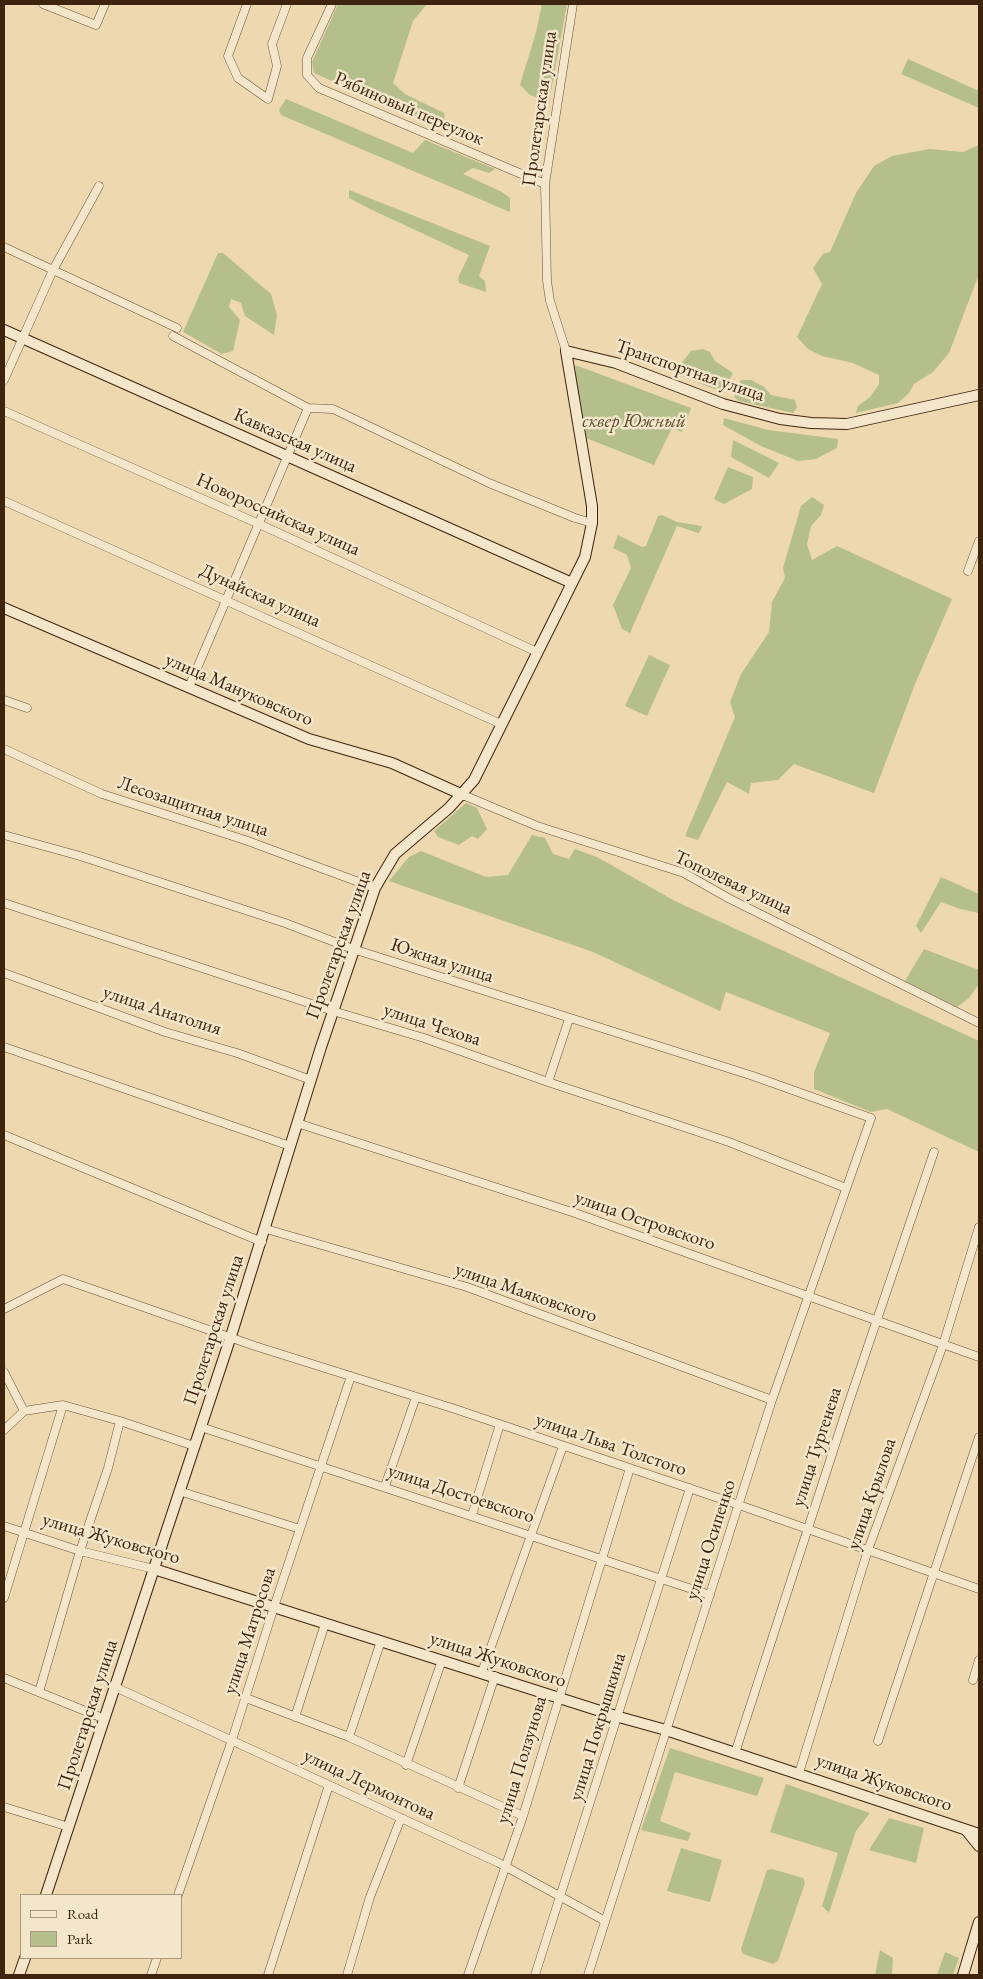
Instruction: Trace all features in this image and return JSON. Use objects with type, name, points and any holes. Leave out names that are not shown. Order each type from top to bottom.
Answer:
[{"type":"street","points":[[43,4],[96,25],[105,4]]},
{"type":"street","points":[[246,4],[228,56],[238,78],[268,99],[277,66],[272,44],[287,4]]},
{"type":"street","name":"Рябиновый переулок","points":[[332,4],[307,58],[307,75],[319,88],[545,184]]},
{"type":"street","name":"Пролетарская улица","points":[[46,1894],[262,1242],[297,1123],[353,949],[375,888],[396,854],[463,795],[474,780],[585,557],[592,523],[592,506],[566,350],[550,301],[547,281],[545,184],[573,4]]},
{"type":"street","points":[[4,380],[53,270],[99,186]]},
{"type":"street","points":[[4,247],[177,328]]},
{"type":"street","name":"Кавказская улица","points":[[4,330],[572,583]]},
{"type":"street","points":[[173,336],[263,382],[308,408],[333,409],[489,483],[592,523]]},
{"type":"street","name":"Транспортная улица","points":[[566,350],[616,363],[723,404],[780,419],[811,423],[847,424],[979,394]]},
{"type":"street","points":[[189,687],[225,598],[259,524],[308,408]]},
{"type":"street","name":"Новороссийская улица","points":[[4,411],[259,524],[537,652]]},
{"type":"street","name":"Дунайская улица","points":[[4,501],[225,598],[501,724]]},
{"type":"street","points":[[968,571],[979,541]]},
{"type":"street","name":"улица Мануковского","points":[[4,608],[309,739],[392,764],[463,795]]},
{"type":"street","points":[[4,700],[27,708]]},
{"type":"street","name":"Лесозащитная улица","points":[[4,748],[102,794],[245,840],[375,888]]},
{"type":"street","name":"Тополевая улица","points":[[463,795],[537,826],[684,873],[730,899],[979,1023]]},
{"type":"street","name":"Южная улица","points":[[4,835],[80,856],[276,920],[353,949],[753,1076],[871,1118]]},
{"type":"street","name":"улица Чехова","points":[[4,903],[333,1011],[424,1038],[548,1082],[729,1142],[846,1188]]},
{"type":"street","name":"улица Анатолия","points":[[4,973],[164,1032],[237,1053],[311,1080]]},
{"type":"street","points":[[548,1082],[569,1019]]},
{"type":"street","points":[[4,1047],[290,1146]]},
{"type":"street","name":"улица Осипенко","points":[[588,1975],[772,1400],[810,1297],[871,1118]]},
{"type":"street","name":"улица Островского","points":[[297,1123],[575,1214],[979,1357]]},
{"type":"street","points":[[4,1135],[262,1242]]},
{"type":"street","name":"улица Тургенева","points":[[735,1753],[876,1322],[934,1152]]},
{"type":"street","name":"улица Крылова","points":[[798,1773],[868,1550],[943,1345],[979,1227]]},
{"type":"street","name":"улица Маяковского","points":[[266,1229],[467,1287],[772,1400]]},
{"type":"street","name":"улица Льва Толстого","points":[[4,1310],[63,1279],[690,1488],[979,1589]]},
{"type":"street","points":[[4,1372],[24,1411]]},
{"type":"street","name":"улица Матросова","points":[[178,1894],[246,1698],[274,1607],[351,1376]]},
{"type":"street","points":[[386,1486],[416,1397]]},
{"type":"street","points":[[4,1598],[63,1405]]},
{"type":"street","points":[[4,1430],[24,1411],[63,1405],[120,1421],[194,1446]]},
{"type":"street","points":[[39,1692],[80,1551],[108,1468],[120,1421]]},
{"type":"street","points":[[472,1515],[500,1424]]},
{"type":"street","name":"улица Достоевского","points":[[201,1427],[532,1534],[710,1595]]},
{"type":"street","points":[[878,1741],[979,1437]]},
{"type":"street","points":[[482,1672],[564,1446]]},
{"type":"street","name":"улица Ползунова","points":[[468,1975],[523,1816],[558,1697],[630,1468]]},
{"type":"street","name":"улица Покрышкина","points":[[535,1975],[562,1898],[690,1488]]},
{"type":"street","points":[[179,1491],[300,1529]]},
{"type":"street","name":"улица Жуковского","points":[[4,1526],[80,1551],[154,1569],[619,1717],[666,1730],[979,1834]]},
{"type":"street","points":[[295,1716],[325,1624]]},
{"type":"street","points":[[349,1737],[380,1641]]},
{"type":"street","points":[[406,1765],[442,1660]]},
{"type":"street","points":[[973,1680],[979,1660]]},
{"type":"street","points":[[458,1788],[495,1676]]},
{"type":"street","points":[[4,1678],[105,1718]]},
{"type":"street","name":"улица Лермонтова","points":[[115,1686],[505,1867],[605,1921]]},
{"type":"street","points":[[246,1698],[349,1737],[406,1765],[523,1816]]},
{"type":"street","points":[[268,1975],[329,1785]]},
{"type":"street","points":[[4,1807],[69,1827]]},
{"type":"street","points":[[347,1975],[370,1897],[401,1818]]},
{"type":"street","points":[[979,1825],[964,1828],[979,1846]]},
{"type":"street","points":[[963,1975],[979,1922]]},
{"type":"street","points":[[19,1975],[25,1959]]},
{"type":"street","points":[[151,1975],[157,1959]]},
{"type":"green space","points":[[338,4],[427,4],[413,21],[393,83],[405,94],[444,113],[445,122],[434,127],[314,73],[312,62]]},
{"type":"green space","points":[[542,4],[567,4],[549,102],[530,95],[520,85],[536,32]]},
{"type":"green space","points":[[908,59],[979,91],[979,108],[901,74]]},
{"type":"green space","points":[[286,99],[413,153],[425,140],[495,169],[489,173],[473,168],[463,174],[502,192],[510,198],[510,212],[281,115],[279,110]]},
{"type":"green space","points":[[979,145],[979,274],[949,353],[933,372],[914,384],[909,393],[898,403],[856,413],[858,406],[870,397],[879,384],[879,375],[853,363],[822,356],[808,349],[797,337],[822,284],[813,268],[823,254],[830,252],[856,193],[874,166],[892,156],[930,149],[963,152]]},
{"type":"green space","points":[[349,190],[490,246],[479,276],[485,281],[486,292],[459,283],[458,278],[469,255],[349,198]]},
{"type":"green space","points":[[218,253],[223,253],[271,294],[277,315],[274,335],[245,316],[241,303],[231,299],[229,307],[240,320],[233,351],[222,354],[183,332]]},
{"type":"green space","points":[[703,349],[710,352],[715,361],[733,373],[725,388],[714,389],[677,374],[677,369],[691,351]]},
{"type":"green space","name":"сквер Южный","points":[[575,365],[691,408],[682,432],[672,428],[654,465],[586,438],[577,391]]},
{"type":"green space","points":[[741,380],[751,380],[764,387],[771,395],[795,400],[797,408],[793,413],[739,401],[735,398],[734,394]]},
{"type":"green space","points":[[724,418],[768,430],[838,439],[837,448],[816,459],[798,461],[761,446],[723,425]]},
{"type":"green space","points":[[733,440],[779,463],[769,478],[731,457]]},
{"type":"green space","points":[[728,467],[753,477],[752,489],[724,504],[714,499]]},
{"type":"green space","points":[[812,497],[824,505],[821,515],[811,526],[807,544],[812,560],[837,546],[952,599],[915,684],[874,793],[794,764],[778,780],[751,783],[749,794],[727,782],[698,840],[685,836],[735,717],[730,702],[741,674],[769,632],[772,602],[785,578],[783,568],[801,506]]},
{"type":"green space","points":[[662,515],[677,522],[702,526],[701,530],[698,533],[677,526],[630,633],[622,629],[613,605],[631,568],[627,555],[613,548],[618,535],[642,547],[646,546],[658,516]]},
{"type":"green space","points":[[649,655],[670,665],[647,716],[625,706]]},
{"type":"green space","points":[[466,803],[477,808],[487,829],[478,839],[472,836],[459,845],[438,837],[434,831]]},
{"type":"green space","points":[[532,835],[545,838],[553,854],[569,859],[575,849],[597,857],[675,901],[979,1041],[979,1152],[887,1109],[871,1112],[814,1089],[814,1072],[830,1033],[726,992],[720,1011],[593,952],[389,881],[409,857],[421,851],[486,877],[508,875]]},
{"type":"green space","points":[[941,877],[979,894],[979,913],[941,902],[921,933],[916,926]]},
{"type":"green space","points":[[924,949],[979,970],[979,984],[969,998],[957,1007],[905,981]]},
{"type":"green space","points":[[670,1748],[764,1778],[757,1796],[675,1772],[660,1821],[691,1833],[688,1841],[641,1830]]},
{"type":"green space","points":[[786,1784],[870,1813],[856,1831],[829,1913],[822,1906],[838,1853],[770,1832]]},
{"type":"green space","points":[[889,1818],[924,1828],[916,1863],[869,1850]]},
{"type":"green space","points":[[681,1848],[722,1860],[710,1902],[667,1891]]},
{"type":"green space","points":[[772,1869],[803,1878],[805,1883],[778,1961],[773,1964],[743,1954],[741,1949],[767,1870]]},
{"type":"green space","points":[[880,1950],[893,1958],[892,1975],[875,1975]]},
{"type":"green space","points":[[945,1952],[959,1958],[953,1975],[937,1975]]}]
